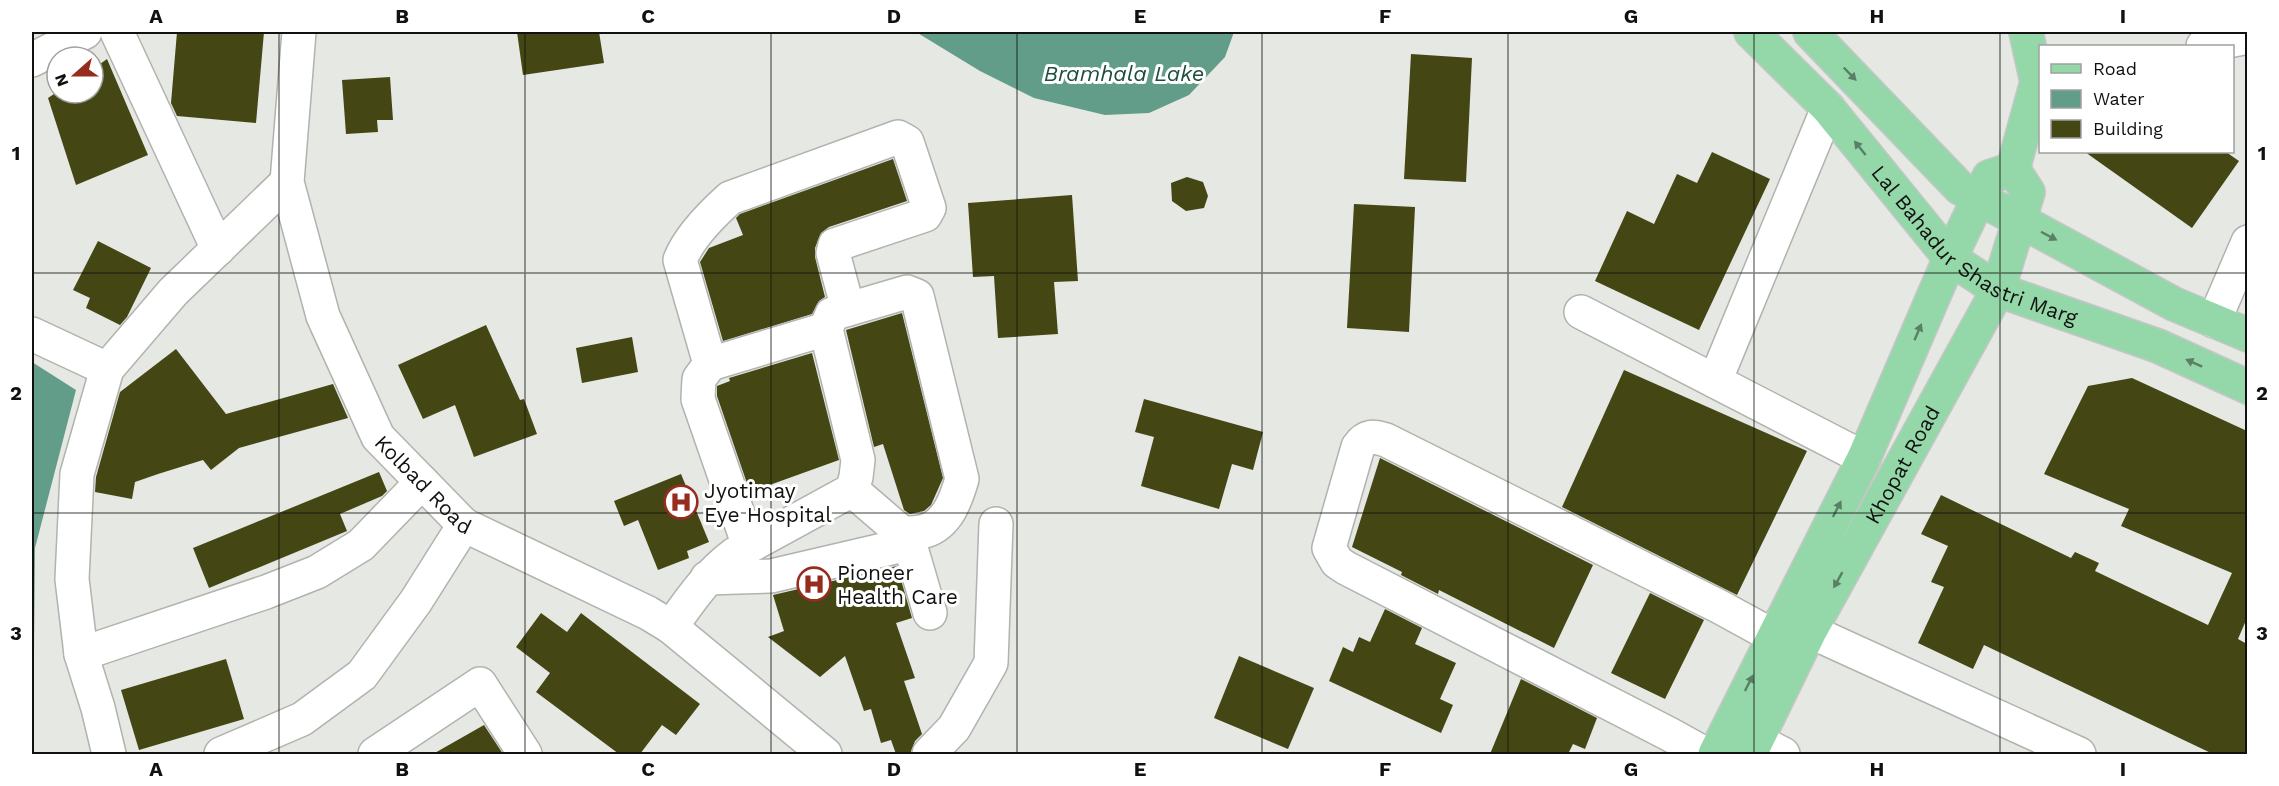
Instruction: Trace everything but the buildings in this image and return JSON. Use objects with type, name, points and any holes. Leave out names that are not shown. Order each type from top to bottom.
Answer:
[{"type":"main road","name":"Lal Bahadur Shastri Marg","points":[[1751,32],[1828,108],[1950,258],[1998,290],[2158,346],[2247,387]]},
{"type":"main road","name":"Lal Bahadur Shastri Marg","points":[[1810,32],[1960,188],[2174,304],[2247,335]]},
{"type":"main road","points":[[2013,169],[2032,131],[2039,82],[2026,32]]},
{"type":"main road","name":"Khopat Road","points":[[1746,746],[1788,629],[1950,258],[1989,177],[2013,169],[2028,192],[1998,290],[1788,629]]},
{"type":"street","points":[[32,60],[85,32]]},
{"type":"street","points":[[117,32],[218,249]]},
{"type":"street","name":"Kolbad Road","points":[[298,32],[287,182],[323,316],[378,437],[464,525],[648,613],[671,627],[825,754]]},
{"type":"street","points":[[2208,45],[2247,37]]},
{"type":"street","points":[[1715,381],[1828,108]]},
{"type":"street","points":[[671,627],[707,578],[720,565],[749,546],[852,490],[858,460],[837,319],[832,253],[835,245],[925,215],[929,208],[907,142],[898,137],[730,198],[718,208],[685,248],[680,260],[710,364]]},
{"type":"street","points":[[109,754],[98,708],[81,654],[72,579],[78,474],[107,369],[174,292],[287,182]]},
{"type":"street","points":[[2214,321],[2247,242]]},
{"type":"street","points":[[749,546],[698,399],[699,379],[710,364],[907,292],[917,296],[962,479],[955,502],[942,522],[926,531],[902,533],[852,490]]},
{"type":"street","points":[[1581,312],[1864,458]]},
{"type":"street","points":[[32,334],[107,369]]},
{"type":"street","points":[[1705,754],[1337,562],[1329,548],[1358,447],[1363,440],[1370,436],[1386,440],[1720,606],[1788,629],[2079,754]]},
{"type":"street","points":[[81,654],[266,592],[317,572],[361,545],[422,482]]},
{"type":"street","points":[[929,754],[954,728],[991,663],[996,524]]},
{"type":"street","points":[[221,754],[302,719],[362,675],[416,601],[464,525]]},
{"type":"street","points":[[707,578],[771,576],[904,545],[911,548],[930,613]]},
{"type":"street","points":[[375,754],[480,684],[525,754]]},
{"type":"water","name":"Bramhala Lake","points":[[916,32],[1234,32],[1225,57],[1189,95],[1149,113],[1105,115],[1034,98],[980,71]]},
{"type":"water","points":[[32,362],[76,390],[35,548],[33,754]]},
{"type":"place","name":"Jyotimay Eye Hospital","points":[[681,502]]},
{"type":"place","name":"Pioneer Health Care","points":[[814,584]]}]
